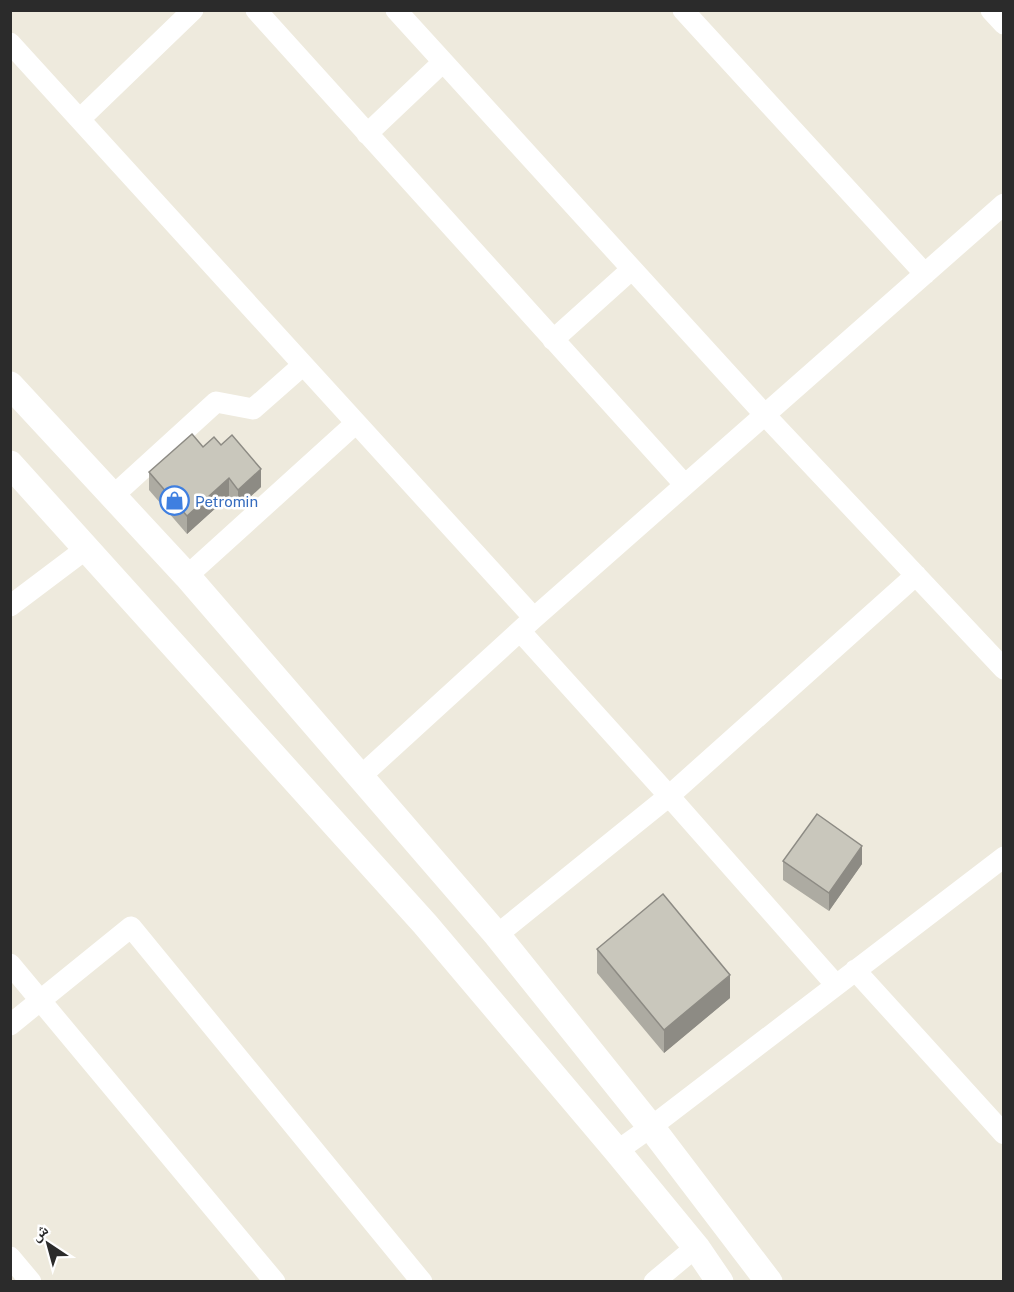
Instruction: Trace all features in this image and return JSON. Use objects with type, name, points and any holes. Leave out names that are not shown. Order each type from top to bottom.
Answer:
[{"type":"street","points":[[80,119],[193,10]]},
{"type":"street","points":[[256,10],[685,485]]},
{"type":"street","points":[[396,10],[765,415],[1004,669]]},
{"type":"street","points":[[683,10],[925,274]]},
{"type":"street","points":[[992,10],[1004,24]]},
{"type":"street","points":[[10,43],[356,423],[669,796],[836,985]]},
{"type":"street","points":[[367,134],[443,62]]},
{"type":"street","points":[[361,776],[527,625],[1004,204]]},
{"type":"street","points":[[553,340],[632,269]]},
{"type":"street","points":[[114,495],[216,402],[253,409],[303,364]]},
{"type":"street","points":[[10,385],[187,576],[497,935],[651,1127],[769,1281]]},
{"type":"street","points":[[187,576],[356,423]]},
{"type":"street","points":[[10,464],[425,924],[617,1151],[696,1247],[720,1281]]},
{"type":"street","points":[[10,606],[87,548]]},
{"type":"street","points":[[497,935],[669,796],[915,575]]},
{"type":"street","points":[[617,1151],[1004,857]]},
{"type":"street","points":[[10,1025],[131,927],[422,1281]]},
{"type":"street","points":[[10,964],[275,1281]]},
{"type":"street","points":[[855,970],[1004,1134]]},
{"type":"street","points":[[654,1281],[696,1247]]},
{"type":"street","points":[[10,1257],[32,1281]]},
{"type":"building","points":[[192,434],[203,447],[214,437],[221,445],[232,435],[261,469],[238,490],[229,478],[187,516],[149,472]]},
{"type":"building","points":[[817,814],[862,846],[829,893],[783,861]]},
{"type":"building","points":[[663,894],[730,975],[664,1030],[597,949]]},
{"type":"place","name":"Petromin","points":[[174,501]]}]
